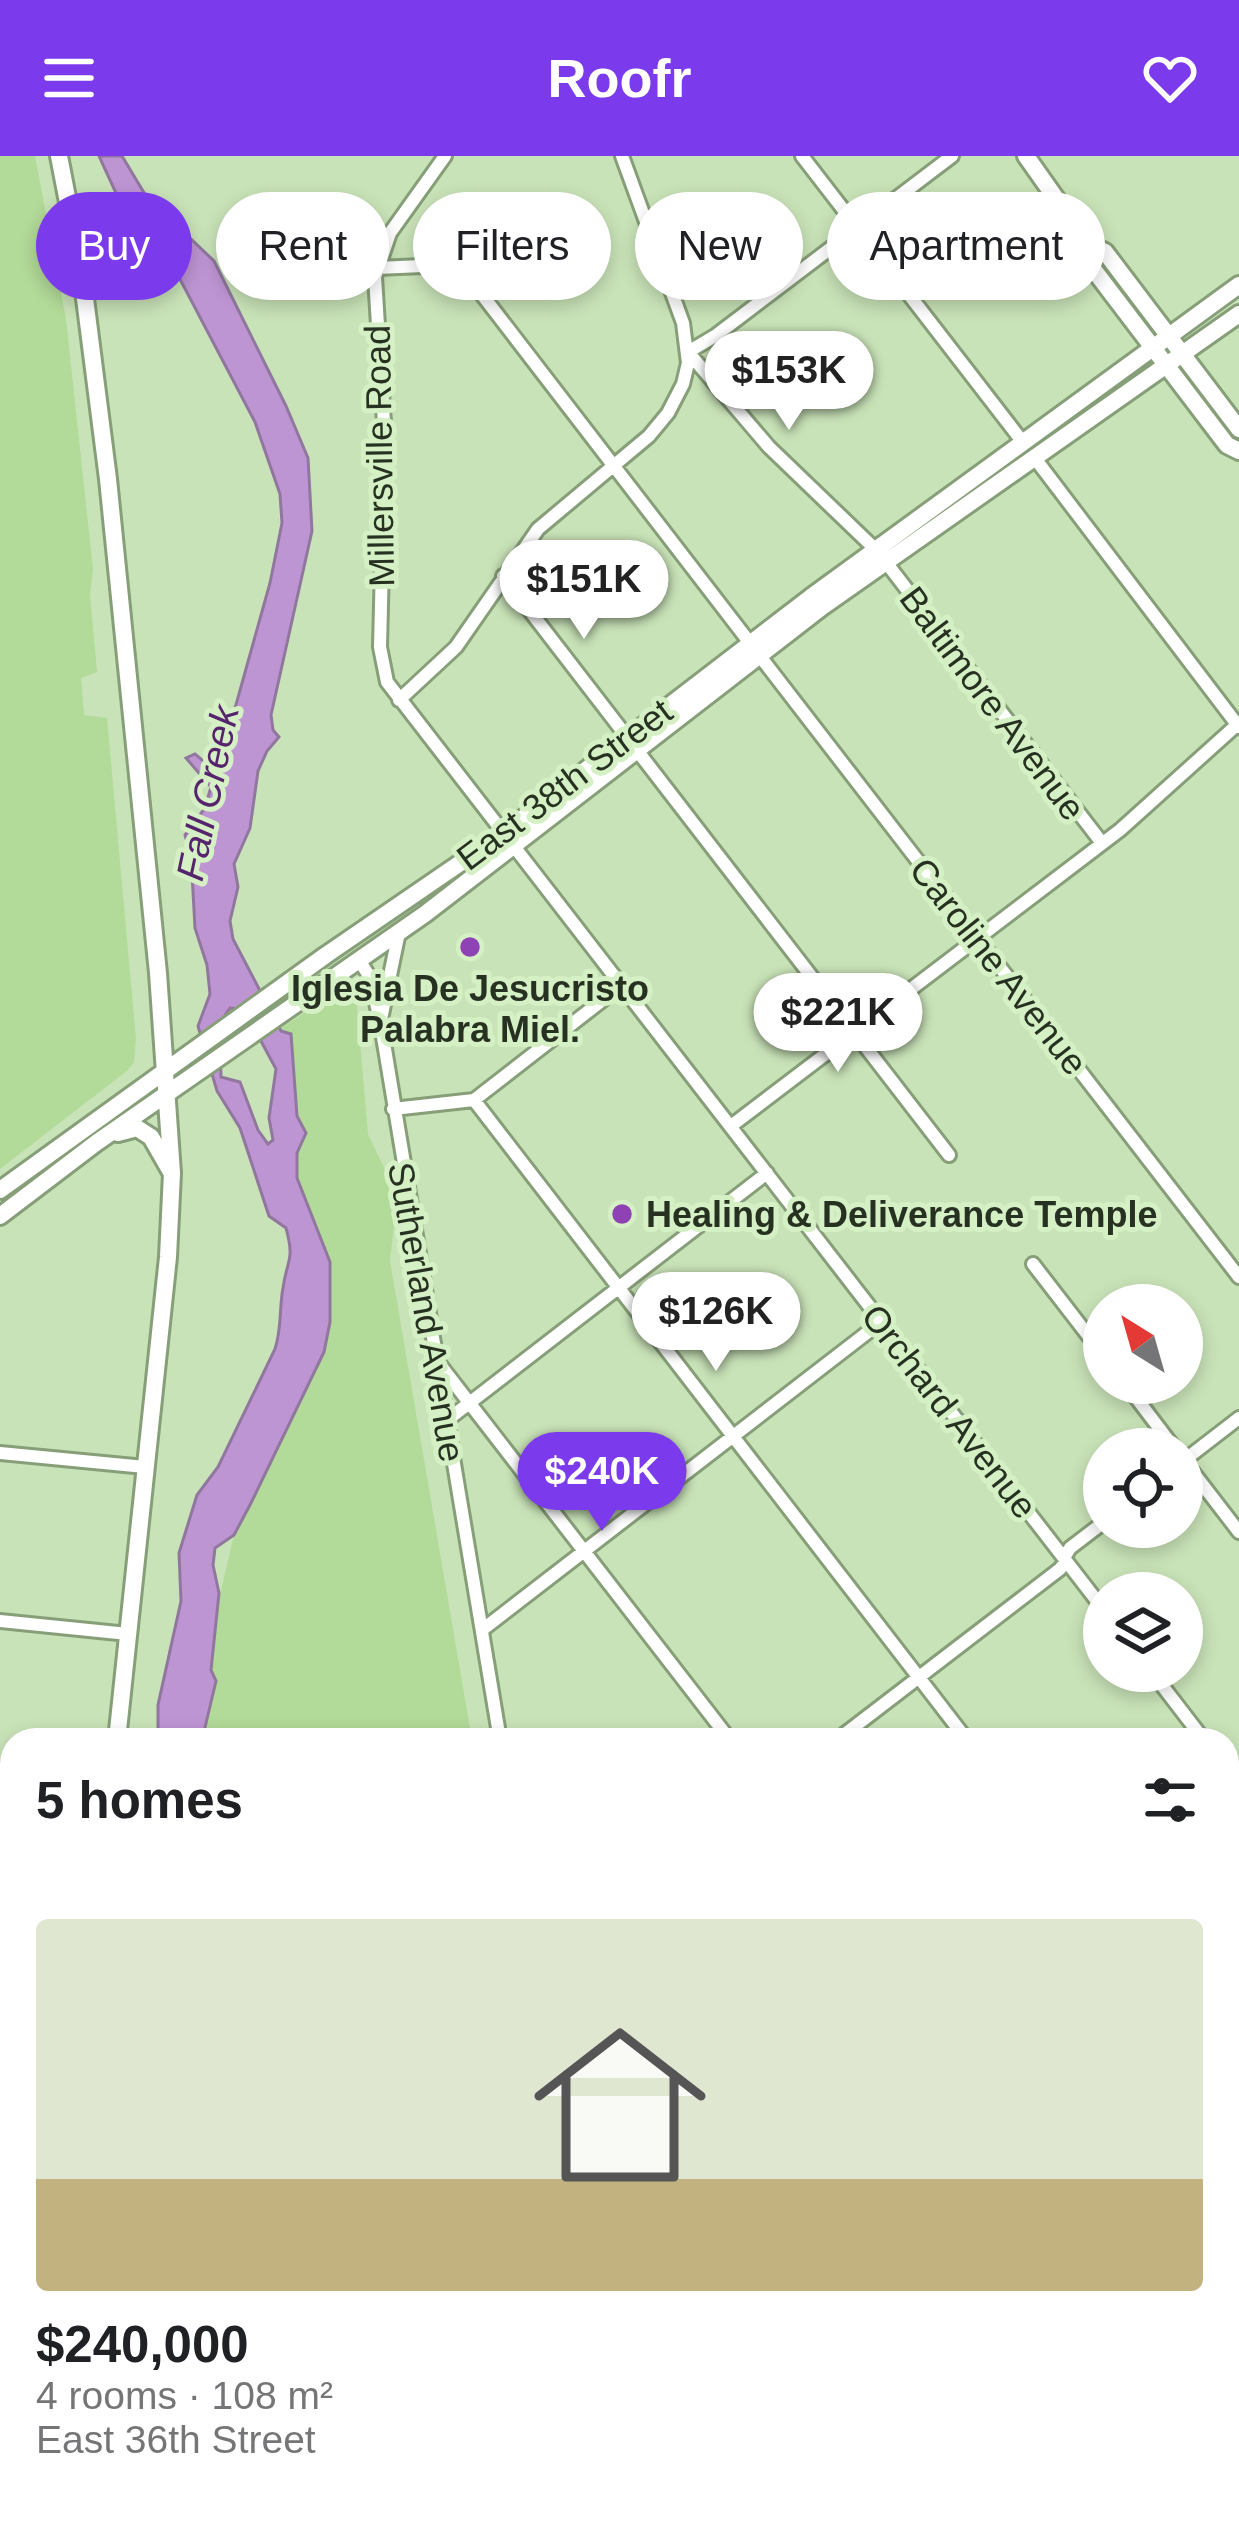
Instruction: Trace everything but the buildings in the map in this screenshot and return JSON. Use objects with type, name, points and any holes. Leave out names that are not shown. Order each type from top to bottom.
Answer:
[{"type":"main road","points":[[59,156],[82,275],[108,479],[158,973],[172,1173],[168,1257],[118,1728]]},
{"type":"main road","points":[[1026,156],[1088,244],[1105,252],[1227,446],[1239,451]]},
{"type":"main road","name":"East 38th Street","points":[[0,1216],[96,1143],[399,932],[631,743],[1022,441],[1239,285]]},
{"type":"main road","name":"East 38th Street","points":[[880,555],[1034,457],[1239,314]]},
{"type":"main road","points":[[1173,359],[1239,429]]},
{"type":"main road","name":"East 38th Street","points":[[0,1190],[326,955],[509,840]]},
{"type":"main road","points":[[96,1143],[137,1128],[151,1137],[172,1173]]},
{"type":"street","name":"Millersville Road","points":[[389,235],[445,156]]},
{"type":"street","points":[[399,700],[456,647],[546,520],[650,436],[668,413],[686,375],[688,352],[676,300],[622,156]]},
{"type":"street","points":[[802,156],[830,192]]},
{"type":"street","points":[[905,192],[952,156]]},
{"type":"street","points":[[688,352],[827,251]]},
{"type":"street","name":"Caroline Avenue","points":[[389,267],[445,265],[466,276],[1239,1277]]},
{"type":"street","name":"Millersville Road","points":[[378,300],[385,440],[380,655],[384,674],[399,700]]},
{"type":"street","points":[[913,300],[1022,441]]},
{"type":"street","name":"Baltimore Avenue","points":[[688,352],[770,447],[880,555],[1102,843]]},
{"type":"street","points":[[730,1126],[1102,843],[1238,725],[1034,457]]},
{"type":"street","points":[[503,576],[949,1155]]},
{"type":"street","name":"Orchard Avenue","points":[[399,700],[1083,1583]]},
{"type":"street","name":"Sutherland Avenue","points":[[380,1025],[399,932]]},
{"type":"street","name":"Sutherland Avenue","points":[[359,959],[371,979],[380,1025],[498,1728]]},
{"type":"street","points":[[393,1109],[474,1100],[622,985]]},
{"type":"street","points":[[474,1100],[958,1728]]},
{"type":"street","points":[[446,1421],[767,1173]]},
{"type":"street","points":[[1033,1264],[1083,1329]]},
{"type":"street","points":[[482,1630],[881,1322]]},
{"type":"street","points":[[435,1359],[721,1728]]},
{"type":"street","points":[[1141,1404],[1159,1428]]},
{"type":"street","points":[[1203,1442],[1239,1418]]},
{"type":"street","points":[[0,1454],[145,1467]]},
{"type":"street","points":[[1203,1485],[1239,1532]]},
{"type":"street","points":[[852,1728],[1060,1570],[1070,1548],[1083,1538]]},
{"type":"street","points":[[0,1622],[128,1634]]},
{"type":"street","points":[[1167,1692],[1195,1728]]},
{"type":"green space","points":[[0,156],[35,156],[42,192],[36,192],[36,300],[62,300],[66,319],[93,569],[90,595],[97,672],[81,678],[84,715],[107,718],[136,1039],[134,1062],[128,1070],[0,1169]]},
{"type":"green space","points":[[343,987],[354,987],[368,1134],[386,1172],[394,1226],[390,1261],[470,1728],[205,1728],[216,1612],[234,1535],[324,1352],[330,1262],[297,1178],[297,1153],[306,1133],[297,1116],[291,1035],[280,1029]]},
{"type":"shaded area","name":"Fall Creek","points":[[99,156],[122,156],[144,192],[116,192]]},
{"type":"shaded area","name":"Fall Creek","points":[[192,240],[214,261],[216,300],[233,300],[308,458],[312,531],[271,715],[279,737],[258,771],[250,828],[234,864],[238,887],[230,921],[233,939],[281,1031],[291,1034],[297,1116],[306,1133],[297,1153],[297,1178],[330,1262],[330,1322],[324,1352],[251,1503],[234,1535],[215,1548],[219,1593],[211,1670],[216,1681],[205,1728],[158,1728],[158,1705],[181,1601],[179,1553],[197,1495],[218,1467],[275,1349],[290,1254],[286,1228],[269,1216],[240,1128],[217,1091],[198,1026],[210,994],[195,928],[191,855],[185,835],[205,808],[211,787],[186,758],[195,754],[214,770],[220,762],[282,523],[280,494],[255,422],[191,300]],"holes":[[[230,1008],[254,1028],[276,1069],[269,1118],[273,1140],[268,1144],[240,1082],[221,1077],[222,1024]]]},
{"type":"place","name":"Iglesia De Jesucristo Palabra Miel.","points":[[470,947]]},
{"type":"place","name":"Healing & Deliverance Temple","points":[[622,1214]]}]
